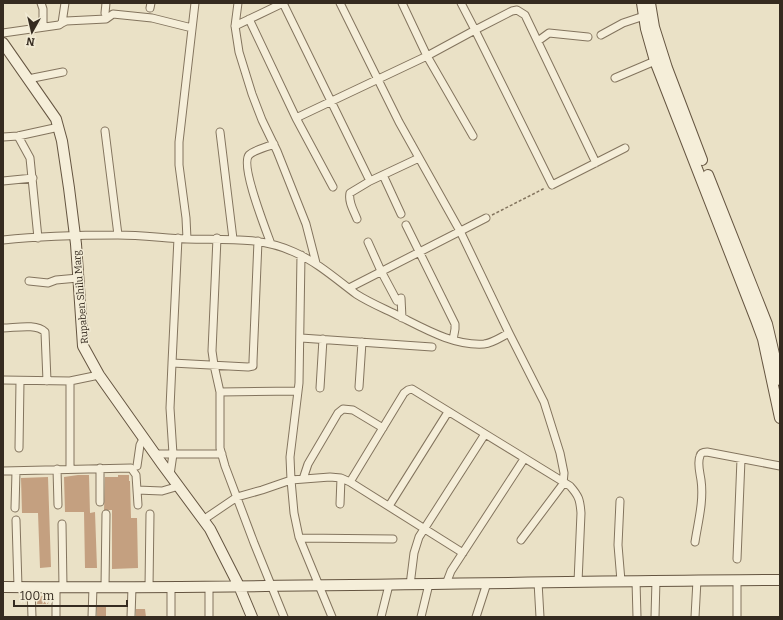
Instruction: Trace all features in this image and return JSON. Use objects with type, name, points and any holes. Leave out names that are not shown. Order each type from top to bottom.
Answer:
[{"type":"street","points":[[41,3],[43,9],[44,26]]},
{"type":"street","points":[[62,23],[65,3]]},
{"type":"street","points":[[105,14],[106,3]]},
{"type":"street","points":[[187,239],[186,218],[179,165],[179,142],[194,3]]},
{"type":"street","points":[[238,3],[235,26],[239,52],[262,120],[274,144],[306,224],[316,263]]},
{"type":"street","points":[[235,26],[283,3],[370,181]]},
{"type":"street","points":[[340,3],[399,122],[460,231],[508,332],[544,402],[560,453],[564,473],[563,484],[521,540]]},
{"type":"street","points":[[402,3],[427,56],[473,136]]},
{"type":"street","points":[[461,3],[552,185],[625,148]]},
{"type":"street","points":[[642,3],[654,27],[712,186],[767,324],[780,380]]},
{"type":"street","points":[[650,3],[646,29],[656,61],[756,320],[762,339],[780,416]]},
{"type":"street","points":[[296,118],[378,80],[512,11],[517,10],[525,14],[596,163]]},
{"type":"street","points":[[3,33],[59,25],[66,21],[106,19],[113,14],[152,18],[192,28]]},
{"type":"street","points":[[601,35],[623,23],[647,15]]},
{"type":"street","points":[[249,19],[296,118],[333,187]]},
{"type":"street","points":[[538,42],[549,33],[588,37]]},
{"type":"street","name":"Rupaben Shilu Marg","points":[[3,43],[56,119],[59,127],[66,163],[75,236],[83,346],[99,375],[210,529],[239,586],[252,617]]},
{"type":"street","points":[[615,78],[656,61]]},
{"type":"street","points":[[28,78],[63,72]]},
{"type":"street","points":[[3,137],[18,136],[59,127]]},
{"type":"street","points":[[105,131],[118,235]]},
{"type":"street","points":[[220,132],[233,239]]},
{"type":"street","points":[[18,136],[30,158],[38,238]]},
{"type":"street","points":[[271,244],[250,184],[246,164],[247,157],[250,154],[274,144]]},
{"type":"street","points":[[357,219],[350,203],[350,193],[370,181],[419,158]]},
{"type":"street","points":[[383,175],[401,214]]},
{"type":"street","points":[[3,181],[32,178]]},
{"type":"street","points":[[349,288],[486,218]]},
{"type":"street","points":[[406,226],[455,324],[453,340]]},
{"type":"street","points":[[3,240],[118,235],[187,239],[217,238],[258,241],[280,246],[316,263],[373,304],[430,331],[453,340],[486,344],[498,339],[508,332]]},
{"type":"street","points":[[170,474],[173,454],[170,408],[178,238]]},
{"type":"street","points":[[217,238],[212,350],[220,392],[220,448],[236,497],[284,617]]},
{"type":"street","points":[[172,363],[253,366],[258,241]]},
{"type":"street","points":[[368,242],[381,271],[399,299],[402,318]]},
{"type":"street","points":[[301,256],[301,338],[298,392],[290,457],[291,480],[294,513],[300,538],[318,586],[332,617]]},
{"type":"street","points":[[28,281],[48,283],[56,280],[78,278]]},
{"type":"street","points":[[3,328],[33,327],[41,328],[45,332],[47,381]]},
{"type":"street","points":[[301,338],[432,346]]},
{"type":"street","points":[[320,388],[323,339]]},
{"type":"street","points":[[359,387],[362,342]]},
{"type":"street","points":[[3,380],[70,381],[99,375]]},
{"type":"street","points":[[19,448],[20,380]]},
{"type":"street","points":[[70,381],[70,469]]},
{"type":"street","points":[[350,482],[408,390],[412,389],[570,486],[577,494],[580,502],[578,582]]},
{"type":"street","points":[[220,392],[298,392]]},
{"type":"street","points":[[303,479],[308,464],[334,419],[343,409],[353,410],[383,428]]},
{"type":"street","points":[[389,506],[448,412]]},
{"type":"street","points":[[410,585],[416,545],[424,528],[485,434]]},
{"type":"street","points":[[137,466],[140,445],[144,437]]},
{"type":"street","points":[[695,542],[702,500],[699,470],[699,458],[701,454],[707,452],[780,466]]},
{"type":"street","points":[[156,454],[222,454]]},
{"type":"street","points":[[446,584],[451,571],[524,459]]},
{"type":"street","points":[[737,559],[741,459]]},
{"type":"street","points":[[100,468],[100,502]]},
{"type":"street","points":[[3,471],[131,468],[136,475],[138,505]]},
{"type":"street","points":[[57,469],[58,505]]},
{"type":"street","points":[[15,508],[16,471]]},
{"type":"street","points":[[340,504],[341,478]]},
{"type":"street","points":[[204,520],[236,497],[291,480],[341,478],[350,482],[464,553]]},
{"type":"street","points":[[137,490],[162,491],[179,486]]},
{"type":"street","points":[[620,501],[618,545],[621,581]]},
{"type":"street","points":[[105,587],[106,514]]},
{"type":"street","points":[[149,587],[150,514]]},
{"type":"street","points":[[16,520],[18,587]]},
{"type":"street","points":[[56,617],[62,524]]},
{"type":"street","points":[[300,538],[393,539]]},
{"type":"street","points":[[636,580],[637,617]]},
{"type":"street","points":[[3,587],[318,586],[636,580],[780,580]]},
{"type":"street","points":[[654,617],[656,580]]},
{"type":"street","points":[[695,617],[697,580]]},
{"type":"street","points":[[737,580],[737,616]]},
{"type":"street","points":[[538,582],[540,617]]},
{"type":"street","points":[[476,617],[486,583]]},
{"type":"street","points":[[421,617],[430,584]]},
{"type":"street","points":[[381,617],[389,585]]},
{"type":"street","points":[[209,586],[210,617]]},
{"type":"street","points":[[92,617],[93,587]]},
{"type":"street","points":[[131,617],[132,587]]},
{"type":"street","points":[[171,587],[171,617]]},
{"type":"street","points":[[31,588],[32,617]]},
{"type":"path","points":[[486,218],[552,185]]},
{"type":"building","points":[[89,475],[90,513],[95,512],[97,568],[85,568],[84,512],[65,512],[64,477]]},
{"type":"building","points":[[118,475],[129,475],[131,518],[137,518],[138,568],[112,569],[112,510],[104,510],[105,477],[118,477]]},
{"type":"building","points":[[48,477],[51,567],[40,568],[38,513],[22,513],[21,478]]},
{"type":"building","points":[[38,596],[49,597],[48,604],[37,604]]},
{"type":"building","points":[[97,607],[106,607],[106,617],[97,617]]},
{"type":"building","points":[[136,609],[145,609],[146,617],[136,617]]}]
